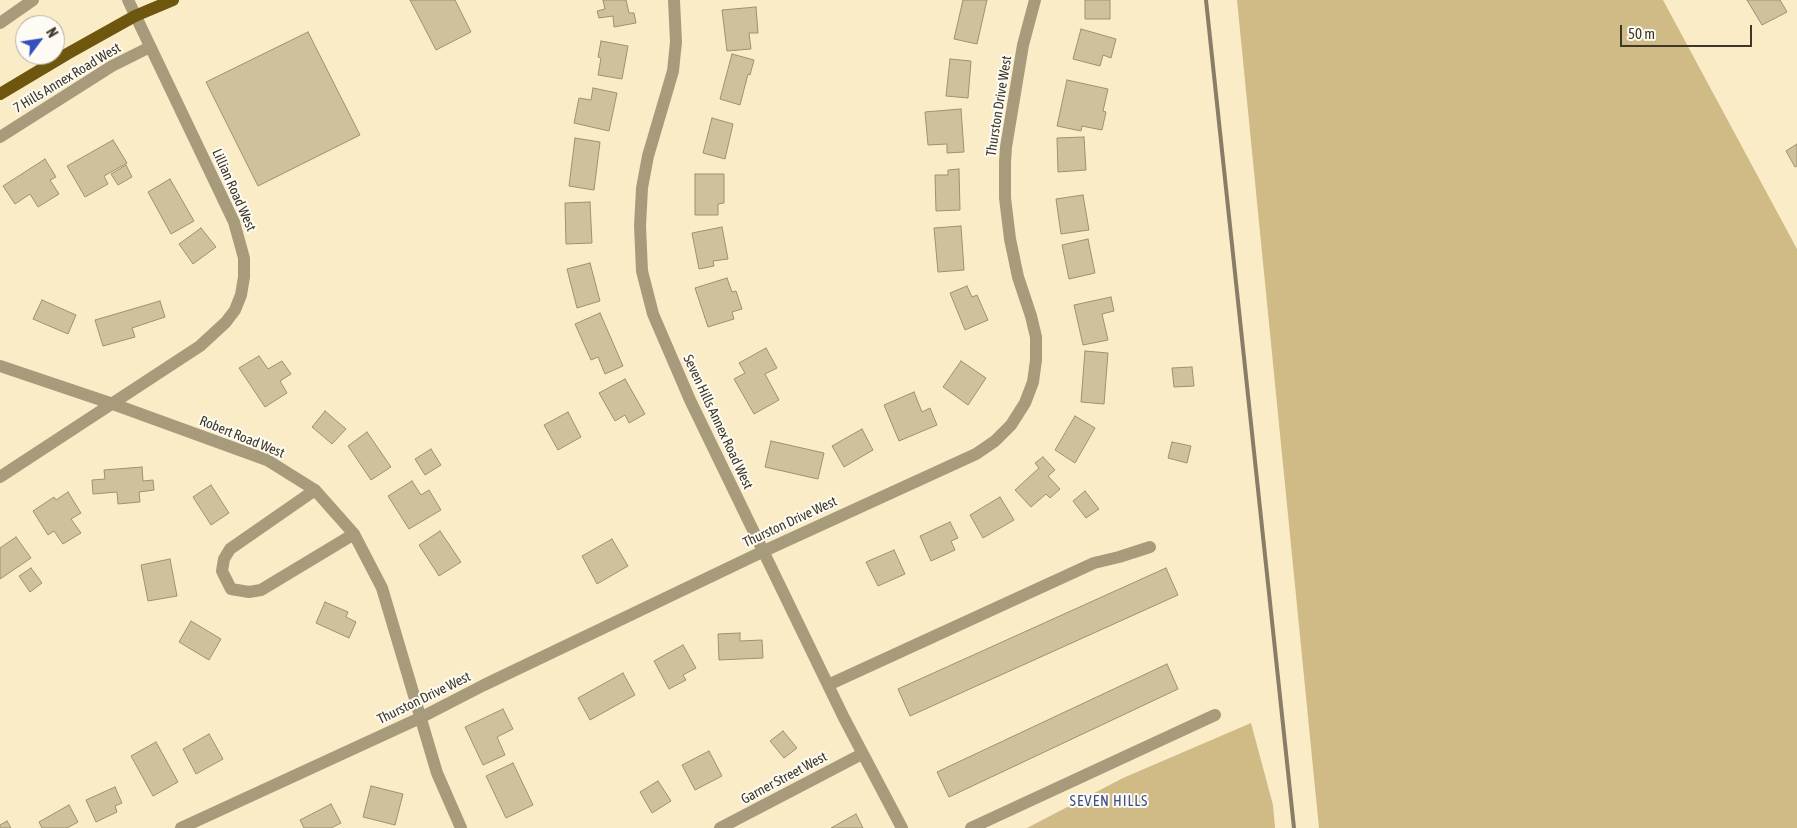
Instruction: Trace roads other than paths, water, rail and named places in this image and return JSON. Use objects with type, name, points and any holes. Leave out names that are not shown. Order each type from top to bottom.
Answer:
[{"type":"main road","points":[[0,94],[135,16],[173,0]]},
{"type":"street","points":[[0,23],[33,0]]},
{"type":"street","name":"Lillian Road West","points":[[0,477],[200,346],[226,322],[235,310],[241,295],[244,277],[244,258],[234,222],[128,0]]},
{"type":"street","name":"Seven Hills Annex Road West","points":[[674,0],[676,42],[674,71],[648,156],[642,188],[640,226],[642,271],[653,314],[690,400],[828,685],[862,754],[902,828]]},
{"type":"street","name":"Thurston Drive West","points":[[181,828],[420,718],[484,685],[764,551],[976,454],[995,441],[1011,425],[1025,404],[1033,382],[1035,367],[1036,338],[1018,277],[1010,239],[1005,198],[1005,162],[1023,45],[1035,0]]},
{"type":"street","name":"7 Hills Annex Road West","points":[[0,137],[112,66],[150,47]]},
{"type":"street","name":"Robert Road West","points":[[0,366],[113,404],[267,460],[315,490],[354,534],[382,588],[437,772],[461,828]]},
{"type":"street","points":[[315,490],[230,549],[224,559],[222,571],[231,589],[249,592],[261,590],[354,534]]},
{"type":"street","points":[[828,685],[1094,563],[1150,547]]},
{"type":"street","points":[[971,828],[1215,716]]},
{"type":"street","name":"Garner Street West","points":[[720,828],[862,754]]},
{"type":"railway","points":[[1206,0],[1294,828]]},
{"type":"district","name":"SEVEN HILLS","points":[[1109,801]]}]
